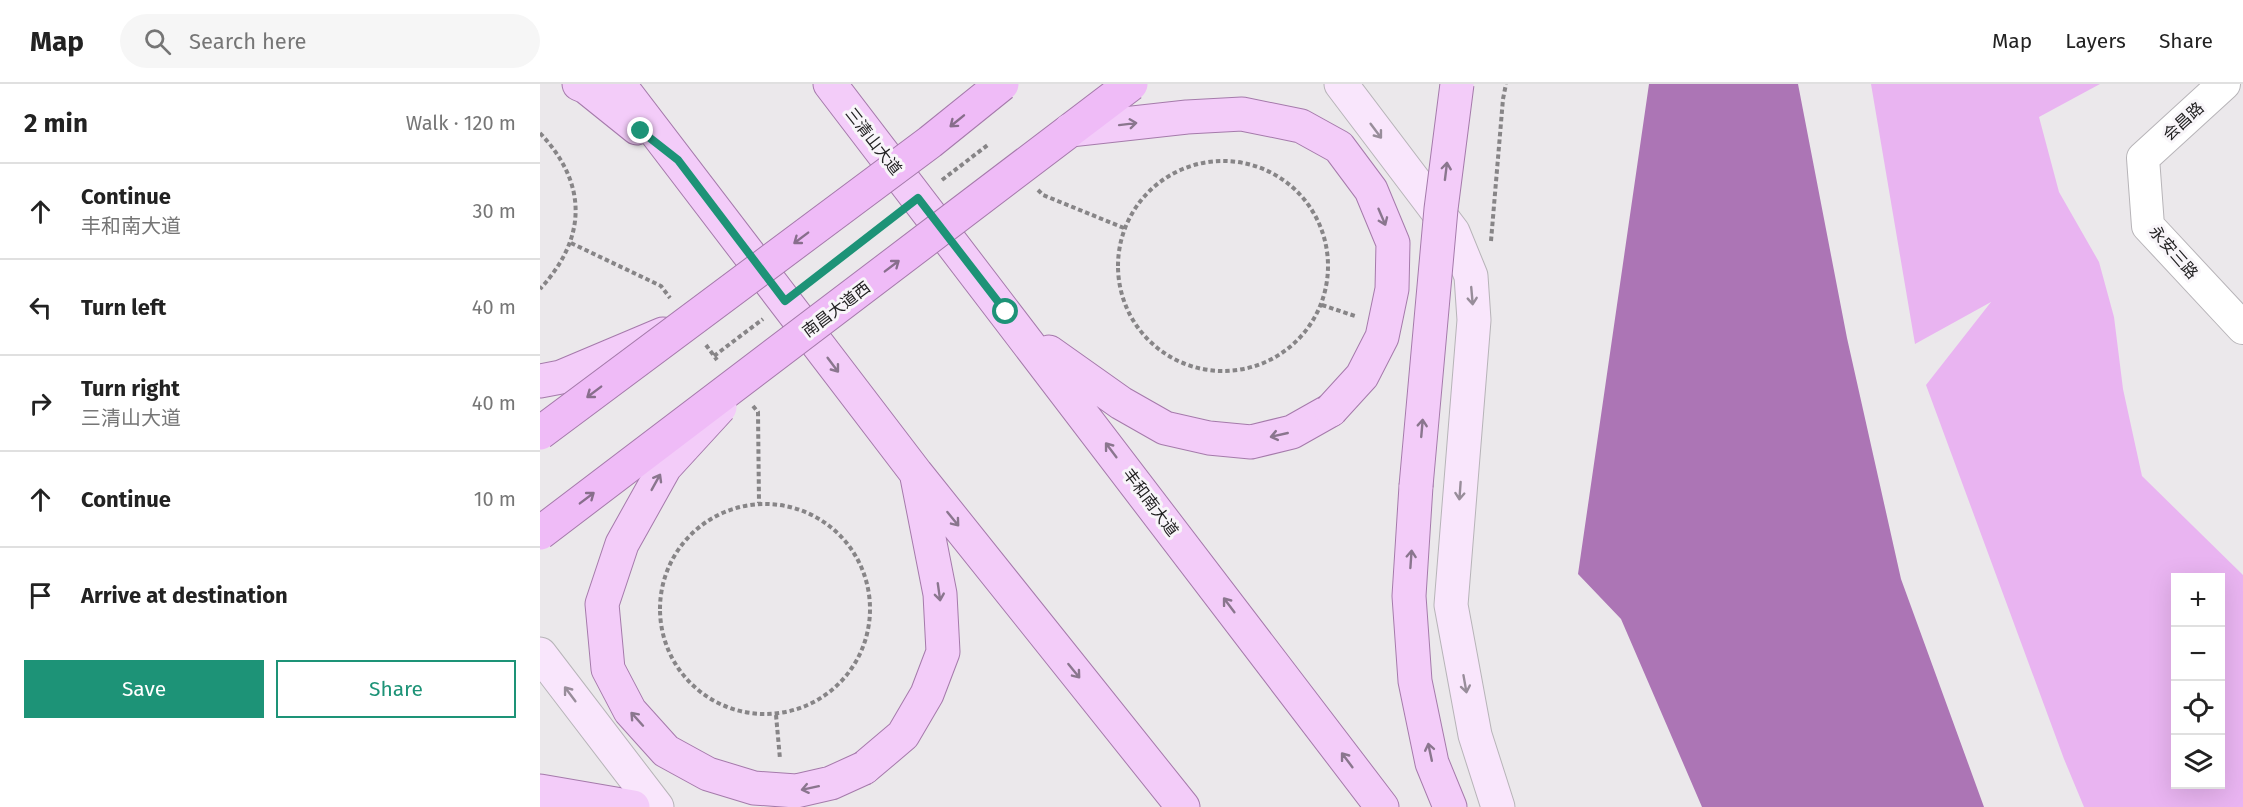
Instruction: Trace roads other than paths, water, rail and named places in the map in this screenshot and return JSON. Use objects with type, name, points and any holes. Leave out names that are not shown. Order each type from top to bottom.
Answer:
[{"type":"highway","points":[[540,433],[930,142],[1002,84]]},
{"type":"highway","name":"南昌大道西","points":[[540,533],[1131,84]]},
{"type":"main road","points":[[579,84],[586,87],[678,160]]},
{"type":"main road","points":[[619,84],[916,473],[1183,807]]},
{"type":"main road","name":"三清山大道","points":[[830,84],[918,198]]},
{"type":"main road","points":[[1341,84],[1453,232],[1471,276],[1474,320],[1451,606],[1475,735],[1498,807]]},
{"type":"main road","points":[[1450,807],[1432,763],[1415,681],[1409,596],[1416,486],[1442,210],[1457,84]]},
{"type":"main road","points":[[1020,330],[1121,403],[1165,428],[1209,438],[1251,442],[1292,432],[1331,410],[1362,376],[1382,337],[1392,289],[1393,243],[1371,190],[1339,147],[1302,126],[1242,114],[1187,117],[1070,130]]},
{"type":"main road","name":"丰和南大道","points":[[918,198],[1382,807]]},
{"type":"main road","points":[[540,381],[561,377],[687,324]]},
{"type":"main road","points":[[754,371],[664,467],[622,544],[602,604],[608,669],[630,711],[666,752],[708,774],[754,788],[796,790],[831,783],[864,768],[903,735],[927,694],[943,652],[940,594],[916,473]]},
{"type":"main road","points":[[540,654],[657,807]]},
{"type":"main road","points":[[540,791],[633,807]]},
{"type":"street","name":"会昌路","points":[[2143,158],[2224,84]]},
{"type":"street","name":"永安三路","points":[[2143,158],[2148,226],[2243,328]]}]
